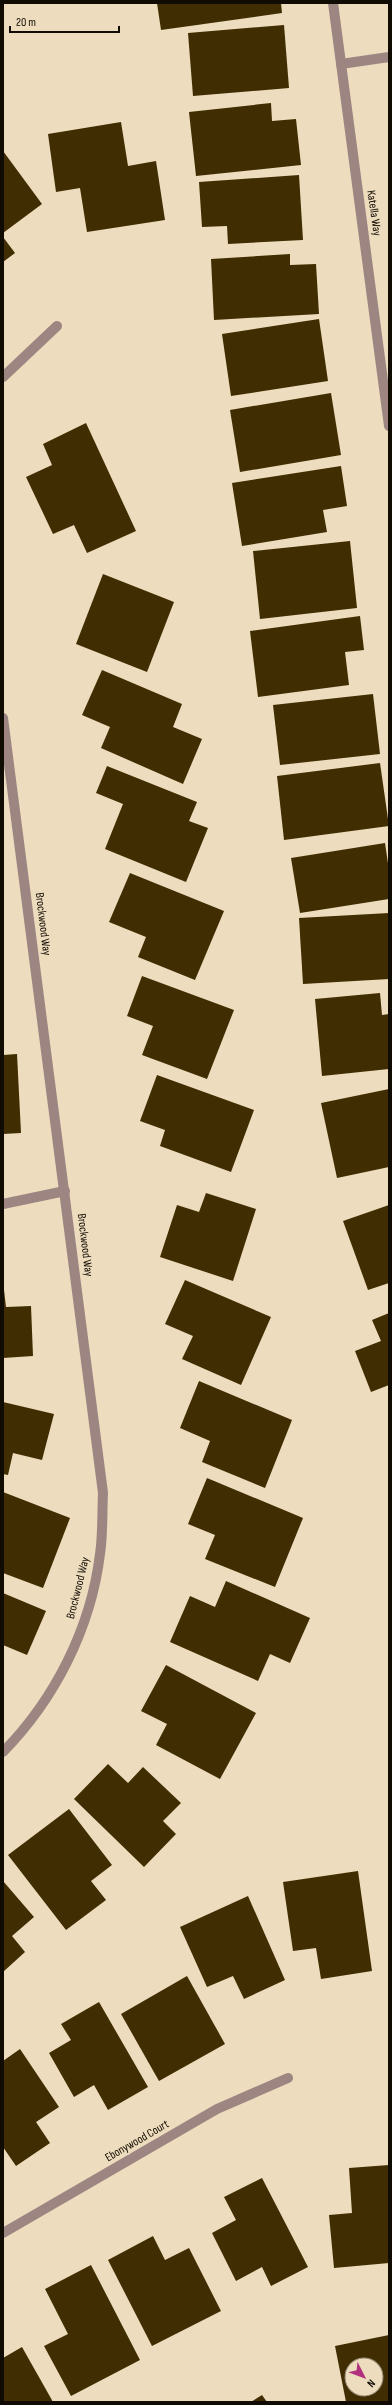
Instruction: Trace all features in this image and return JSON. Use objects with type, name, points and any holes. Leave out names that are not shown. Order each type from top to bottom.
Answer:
[{"type":"street","name":"Katella Way","points":[[333,3],[389,426]]},
{"type":"street","points":[[341,64],[389,57]]},
{"type":"street","points":[[3,377],[57,326]]},
{"type":"street","name":"Brockwood Way","points":[[3,718],[103,1493],[100,1553],[96,1583],[78,1640],[50,1694],[3,1752]]},
{"type":"street","points":[[3,1204],[65,1191]]},
{"type":"street","name":"Ebonywood Court","points":[[3,2233],[217,2109],[288,2078]]},
{"type":"building","points":[[157,3],[281,3],[282,13],[161,30]]},
{"type":"building","points":[[284,25],[289,88],[193,96],[188,33]]},
{"type":"building","points":[[271,103],[272,121],[296,119],[301,165],[196,176],[189,112]]},
{"type":"building","points":[[121,122],[128,166],[156,161],[165,220],[87,232],[80,188],[56,192],[48,134]]},
{"type":"building","points":[[3,151],[42,204],[3,233]]},
{"type":"building","points":[[299,175],[303,240],[228,244],[227,226],[202,227],[199,182]]},
{"type":"building","points":[[3,237],[15,253],[3,262]]},
{"type":"building","points":[[290,254],[290,265],[316,264],[319,314],[214,320],[211,259]]},
{"type":"building","points":[[319,319],[328,381],[231,396],[222,334]]},
{"type":"building","points":[[331,393],[341,455],[240,472],[230,410]]},
{"type":"building","points":[[86,423],[136,531],[87,553],[74,525],[53,534],[26,477],[52,465],[43,444]]},
{"type":"building","points":[[341,466],[347,506],[323,510],[327,532],[242,546],[232,483]]},
{"type":"building","points":[[350,541],[357,608],[260,619],[253,551]]},
{"type":"building","points":[[103,574],[174,602],[147,672],[76,644]]},
{"type":"building","points":[[360,616],[364,650],[345,652],[349,685],[258,697],[250,631]]},
{"type":"building","points":[[102,670],[182,704],[173,727],[202,739],[183,784],[101,748],[110,727],[82,715]]},
{"type":"building","points":[[373,694],[380,754],[280,765],[273,705]]},
{"type":"building","points":[[380,763],[389,826],[284,840],[277,776]]},
{"type":"building","points":[[107,766],[197,802],[189,821],[208,828],[186,882],[105,849],[123,804],[96,793]]},
{"type":"building","points":[[385,843],[389,870],[389,899],[300,913],[291,858]]},
{"type":"building","points":[[130,873],[224,911],[195,980],[138,957],[146,937],[109,922]]},
{"type":"building","points":[[389,913],[389,979],[303,984],[299,918]]},
{"type":"building","points":[[142,976],[234,1010],[207,1079],[142,1055],[153,1026],[127,1016]]},
{"type":"building","points":[[380,993],[382,1015],[389,1014],[389,1069],[322,1076],[315,999]]},
{"type":"building","points":[[17,1054],[21,1133],[3,1134],[3,1055]]},
{"type":"building","points":[[157,1075],[254,1110],[231,1172],[160,1146],[165,1130],[140,1121]]},
{"type":"building","points":[[389,1089],[389,1167],[337,1178],[321,1103]]},
{"type":"building","points":[[206,1193],[256,1209],[233,1281],[160,1257],[177,1205],[199,1212]]},
{"type":"building","points":[[389,1205],[389,1283],[368,1290],[343,1221]]},
{"type":"building","points":[[185,1280],[271,1317],[241,1385],[182,1359],[193,1336],[165,1324]]},
{"type":"building","points":[[3,1281],[6,1307],[31,1306],[33,1356],[3,1358]]},
{"type":"building","points":[[389,1313],[389,1385],[371,1392],[355,1351],[381,1341],[372,1320]]},
{"type":"building","points":[[199,1381],[292,1420],[265,1488],[202,1462],[210,1441],[180,1428]]},
{"type":"building","points":[[3,1402],[54,1414],[42,1460],[13,1453],[8,1475],[3,1474]]},
{"type":"building","points":[[207,1478],[303,1518],[275,1587],[205,1559],[215,1535],[188,1524]]},
{"type":"building","points":[[3,1492],[70,1518],[43,1588],[3,1573]]},
{"type":"building","points":[[226,1581],[310,1618],[290,1663],[270,1654],[258,1681],[170,1642],[190,1596],[215,1607]]},
{"type":"building","points":[[3,1593],[46,1611],[27,1655],[3,1645]]},
{"type":"building","points":[[166,1665],[256,1713],[220,1779],[156,1745],[167,1724],[141,1711]]},
{"type":"building","points":[[108,1764],[128,1783],[143,1767],[181,1803],[163,1821],[176,1834],[144,1867],[74,1799]]},
{"type":"building","points":[[69,1809],[112,1865],[91,1881],[106,1900],[66,1930],[8,1855]]},
{"type":"building","points":[[358,1871],[372,1971],[321,1979],[316,1948],[293,1951],[283,1882]]},
{"type":"building","points":[[3,1881],[34,1917],[12,1936],[25,1952],[3,1972]]},
{"type":"building","points":[[248,1896],[285,1980],[244,1999],[233,1976],[207,1987],[180,1927]]},
{"type":"building","points":[[187,1976],[225,2044],[159,2081],[121,2014]]},
{"type":"building","points":[[99,2002],[148,2087],[108,2110],[94,2085],[74,2097],[49,2053],[71,2040],[61,2024]]},
{"type":"building","points":[[20,2049],[59,2107],[36,2122],[50,2143],[16,2166],[3,2147],[3,2061]]},
{"type":"building","points":[[389,2165],[389,2263],[334,2268],[329,2215],[352,2213],[349,2168]]},
{"type":"building","points":[[262,2178],[308,2267],[271,2286],[262,2267],[236,2281],[212,2233],[236,2220],[224,2197]]},
{"type":"building","points":[[153,2236],[165,2260],[189,2248],[221,2311],[152,2346],[108,2260]]},
{"type":"building","points":[[91,2265],[140,2360],[71,2396],[44,2346],[68,2334],[45,2289]]},
{"type":"building","points":[[389,2335],[389,2402],[346,2402],[345,2397],[384,2397],[384,2357],[344,2357],[344,2392],[335,2346]]},
{"type":"building","points":[[22,2347],[53,2402],[3,2402],[3,2358]]},
{"type":"building","points":[[262,2395],[267,2402],[251,2402]]}]
